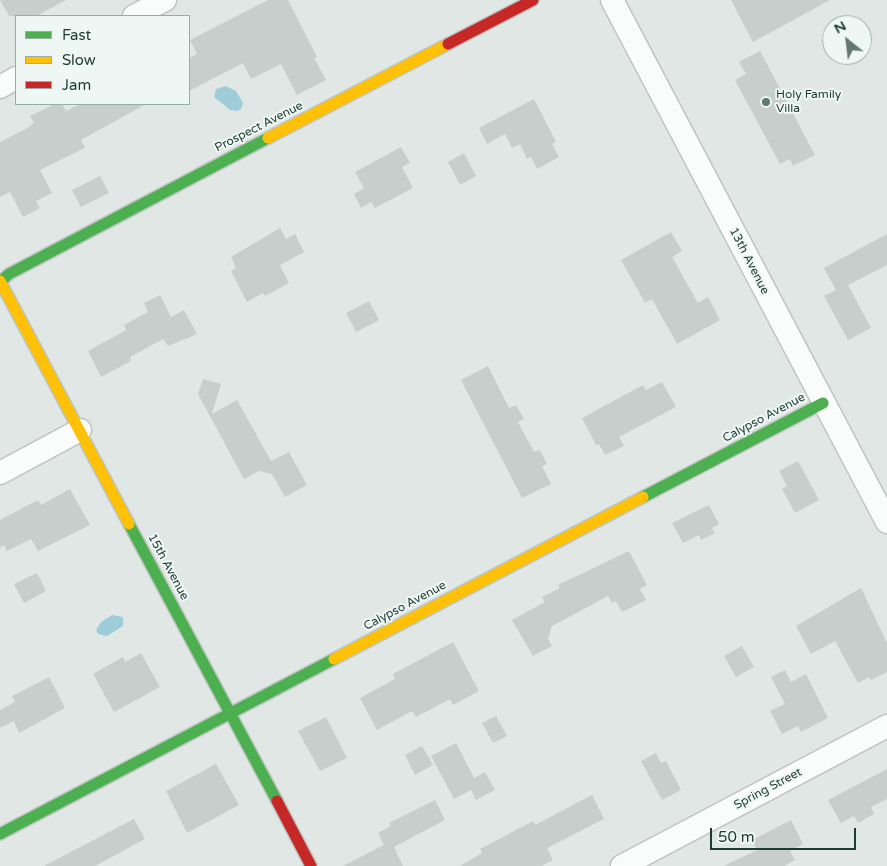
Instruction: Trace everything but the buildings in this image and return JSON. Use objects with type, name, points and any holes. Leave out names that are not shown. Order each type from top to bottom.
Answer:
[{"type":"street","points":[[136,15],[166,0]]},
{"type":"street","name":"Prospect Avenue","points":[[0,282],[9,274],[60,246],[532,0]]},
{"type":"street","name":"13th Avenue","points":[[612,0],[887,522]]},
{"type":"street","points":[[0,87],[15,79]]},
{"type":"street","name":"15th Avenue","points":[[0,282],[311,866]]},
{"type":"street","name":"Calypso Avenue","points":[[0,834],[823,403]]},
{"type":"street","points":[[0,473],[80,430]]},
{"type":"street","name":"Spring Street","points":[[622,866],[887,726]]},
{"type":"water","points":[[226,86],[236,91],[243,103],[241,109],[237,111],[230,110],[214,97],[216,89]]},
{"type":"water","points":[[112,615],[123,617],[123,626],[107,636],[98,634],[96,630],[101,622]]},
{"type":"traffic: fast","points":[[0,282],[9,274],[268,138]]},
{"type":"traffic: fast","points":[[643,497],[823,403]]},
{"type":"traffic: fast","points":[[129,524],[277,801]]},
{"type":"traffic: fast","points":[[0,834],[334,659]]},
{"type":"traffic: slow","points":[[268,138],[448,44]]},
{"type":"traffic: slow","points":[[0,281],[129,524]]},
{"type":"traffic: slow","points":[[334,659],[643,497]]},
{"type":"traffic: jam","points":[[448,44],[533,0]]},
{"type":"traffic: jam","points":[[277,801],[311,866]]},
{"type":"place","name":"Holy Family Villa","points":[[766,102]]}]
